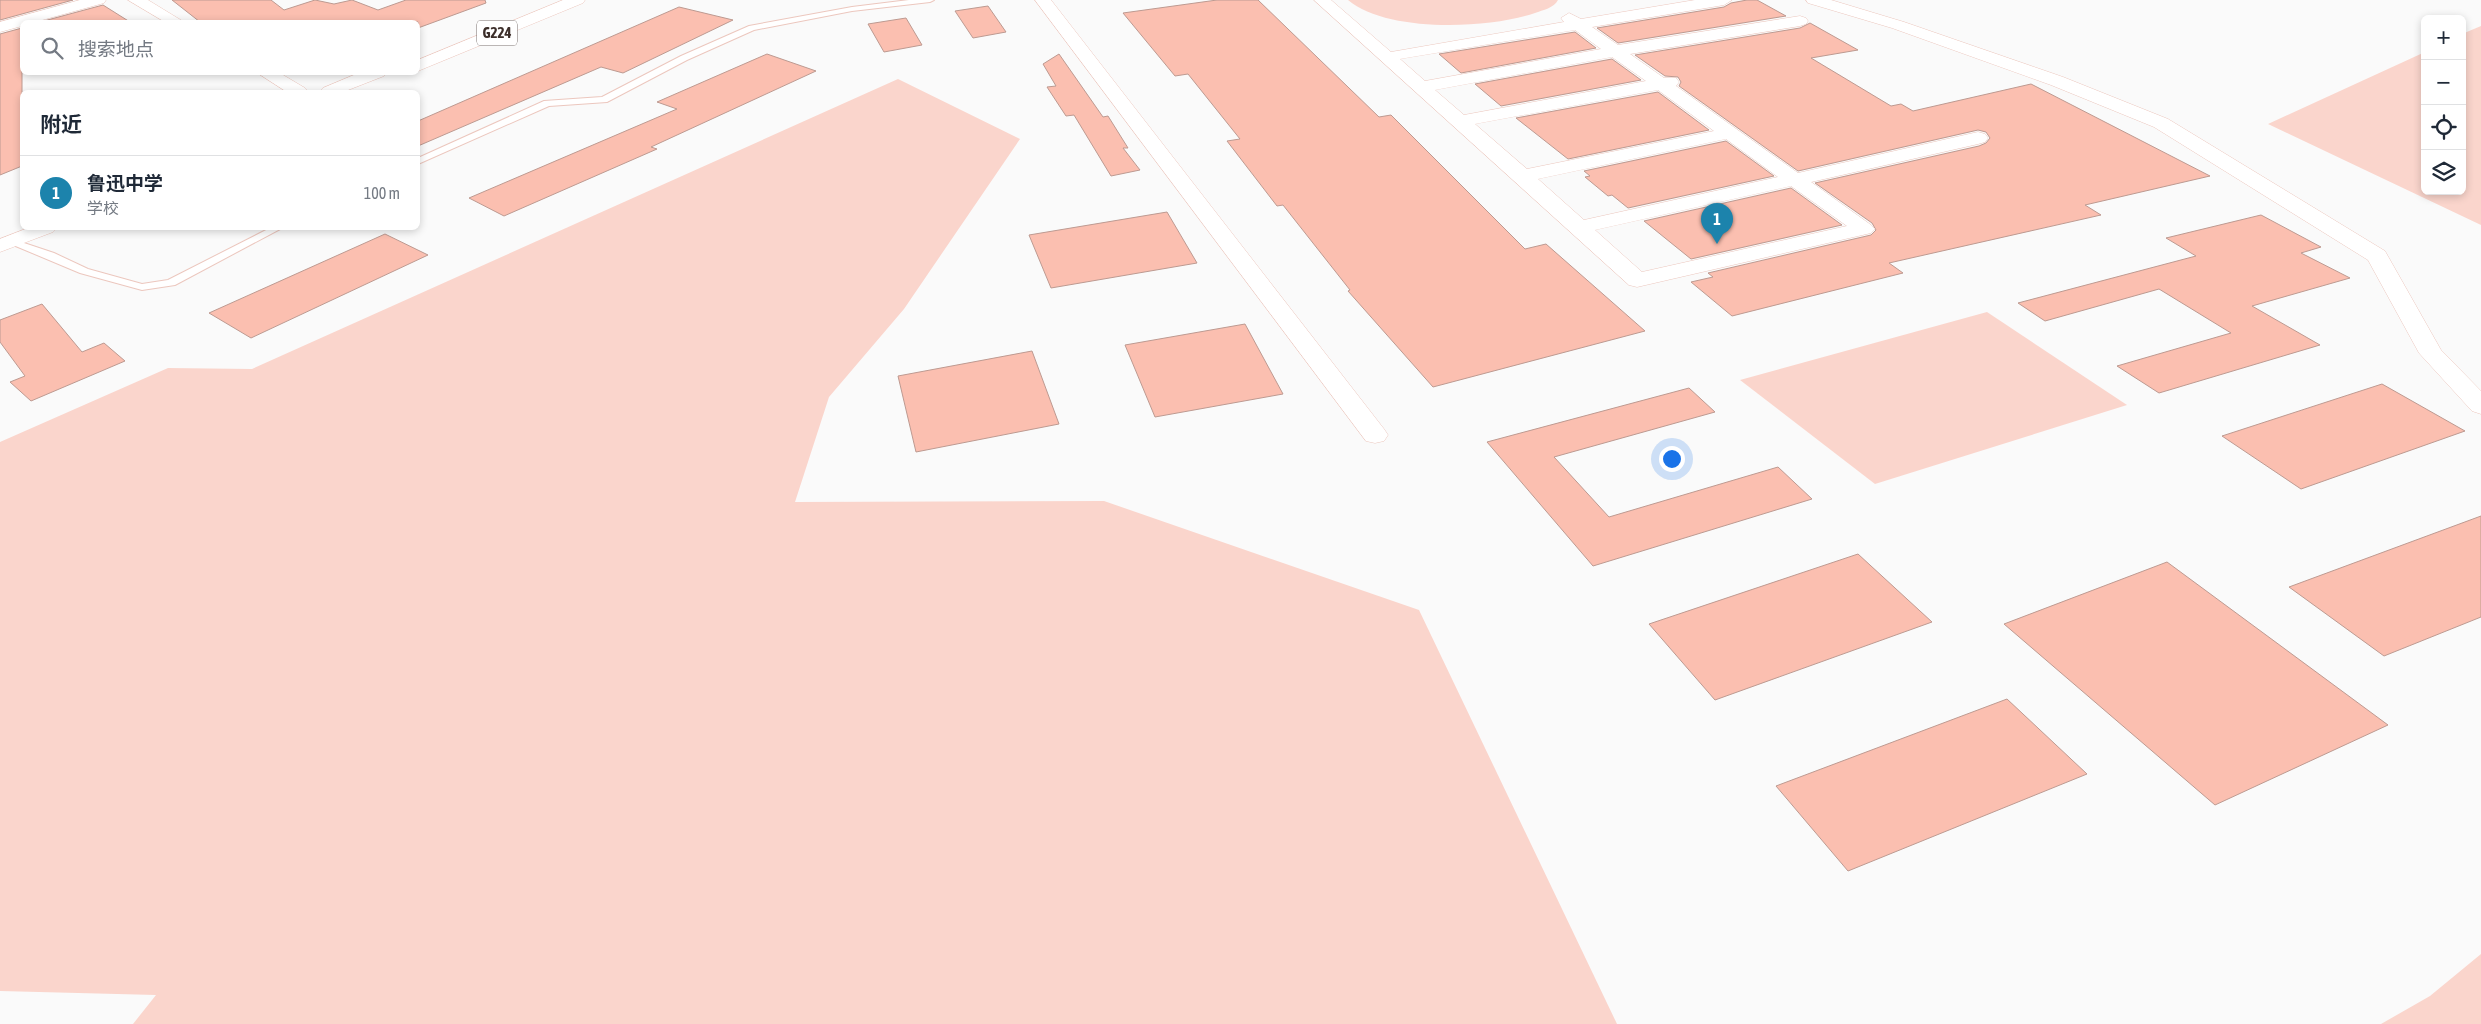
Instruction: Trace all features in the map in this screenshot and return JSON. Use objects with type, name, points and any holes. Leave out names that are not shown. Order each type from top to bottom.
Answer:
[{"type":"main road","points":[[23,20],[98,0]]},
{"type":"main road","points":[[136,0],[172,20]]},
{"type":"main road","name":"G224","points":[[420,55],[555,0]]},
{"type":"main road","name":"G224","points":[[420,65],[577,0]]},
{"type":"main road","points":[[1043,0],[1375,435]]},
{"type":"main road","points":[[1322,0],[1524,176],[1578,228],[1637,280],[1864,229],[1573,21]]},
{"type":"main road","points":[[1398,54],[1573,21],[1724,0]]},
{"type":"main road","points":[[1814,0],[1908,28],[2057,81],[2161,122],[2377,256],[2431,353],[2481,406]]},
{"type":"main road","points":[[0,26],[20,21]]},
{"type":"main road","points":[[1422,87],[1615,51],[1800,22]]},
{"type":"main road","points":[[269,75],[296,90]]},
{"type":"main road","points":[[335,90],[383,75]]},
{"type":"main road","points":[[357,90],[384,75]]},
{"type":"main road","points":[[1460,121],[1685,79]]},
{"type":"main road","points":[[1524,176],[1730,133]]},
{"type":"main road","points":[[1578,228],[1978,138]]},
{"type":"main road","points":[[4,238],[20,220]]},
{"type":"main road","points":[[4,238],[38,230]]},
{"type":"lane","points":[[420,160],[547,103],[604,100],[684,58],[752,28],[852,9],[930,0]]},
{"type":"lane","points":[[4,238],[50,255],[84,272],[142,287],[171,283],[274,230]]},
{"type":"shaded area","points":[[1348,0],[1558,0],[1548,8],[1515,18],[1466,25],[1439,25],[1412,23],[1387,18],[1365,11]]},
{"type":"shaded area","points":[[2481,26],[2481,225],[2268,124],[2421,54],[2421,195],[2466,195],[2466,32]]},
{"type":"shaded area","points":[[898,79],[1020,139],[904,309],[829,397],[795,502],[1104,501],[1419,610],[1617,1024],[133,1024],[156,995],[0,991],[0,442],[168,368],[252,369]]},
{"type":"shaded area","points":[[1987,312],[2127,405],[1875,484],[1740,380]]},
{"type":"shaded area","points":[[2481,954],[2481,1024],[2381,1024],[2430,996]]},
{"type":"building","points":[[0,0],[73,0],[0,20]]},
{"type":"building","points":[[172,0],[271,0],[284,10],[315,0],[334,4],[352,0],[378,10],[406,0],[485,0],[486,3],[420,27],[420,20],[197,20]]},
{"type":"building","points":[[1217,0],[1258,0],[1379,117],[1391,115],[1525,249],[1546,244],[1645,331],[1433,387],[1348,291],[1350,290],[1283,205],[1277,206],[1227,141],[1240,139],[1188,74],[1175,76],[1123,13]]},
{"type":"building","points":[[1757,0],[1786,16],[1618,43],[1597,28],[1724,7],[1731,3]]},
{"type":"building","points":[[103,5],[127,20],[47,20]]},
{"type":"building","points":[[988,6],[1006,32],[973,38],[955,11]]},
{"type":"building","points":[[679,7],[733,20],[623,73],[601,67],[420,145],[420,120]]},
{"type":"building","points":[[906,18],[922,45],[884,52],[868,24]]},
{"type":"building","points":[[1810,23],[1858,50],[1811,58],[1891,106],[1901,104],[1913,111],[2031,84],[2210,176],[2085,205],[2101,215],[1889,263],[1903,273],[1732,316],[1691,282],[1713,277],[1708,273],[1871,235],[1876,230],[1872,223],[1815,183],[1979,146],[1986,143],[1990,138],[1986,132],[1978,130],[1798,171],[1679,86],[1681,82],[1678,77],[1665,76],[1635,55],[1800,28]]},
{"type":"building","points":[[20,29],[20,75],[22,75],[22,90],[20,90],[20,167],[0,175],[0,34]]},
{"type":"building","points":[[1575,32],[1596,48],[1461,73],[1439,54]]},
{"type":"building","points":[[767,54],[816,71],[651,147],[657,149],[504,216],[469,198],[677,109],[657,102]]},
{"type":"building","points":[[1059,54],[1103,117],[1108,116],[1128,148],[1123,148],[1140,170],[1111,176],[1074,115],[1066,116],[1047,87],[1056,86],[1043,64]]},
{"type":"building","points":[[1612,59],[1641,80],[1501,106],[1475,84]]},
{"type":"building","points":[[1658,92],[1709,130],[1568,159],[1516,118]]},
{"type":"building","points":[[1726,141],[1774,176],[1628,208],[1612,195],[1608,196],[1585,177],[1590,176],[1584,171]]},
{"type":"building","points":[[1791,188],[1842,225],[1691,259],[1644,221]]},
{"type":"building","points":[[1167,212],[1197,263],[1051,288],[1029,235]]},
{"type":"building","points":[[2261,215],[2321,247],[2301,253],[2350,278],[2252,306],[2320,345],[2159,393],[2117,366],[2231,333],[2159,289],[2045,321],[2018,303],[2196,256],[2166,238]]},
{"type":"building","points":[[385,234],[428,255],[251,338],[209,313]]},
{"type":"building","points":[[42,304],[82,352],[104,343],[125,361],[31,401],[10,382],[25,376],[0,342],[0,320]]},
{"type":"building","points":[[1245,324],[1283,394],[1155,417],[1125,345]]},
{"type":"building","points":[[1032,351],[1059,424],[916,452],[898,376]]},
{"type":"building","points":[[2382,384],[2465,431],[2301,489],[2222,436]]},
{"type":"building","points":[[1689,388],[1715,412],[1554,457],[1609,517],[1778,467],[1812,499],[1593,566],[1487,442]]},
{"type":"building","points":[[2481,516],[2481,617],[2384,656],[2289,587]]},
{"type":"building","points":[[1858,554],[1932,622],[1715,700],[1649,624]]},
{"type":"building","points":[[2167,562],[2388,725],[2215,805],[2004,624]]},
{"type":"building","points":[[2007,699],[2087,774],[1848,871],[1776,786]]},
{"type":"place","name":"鲁迅中学","points":[[1717,244]]}]
